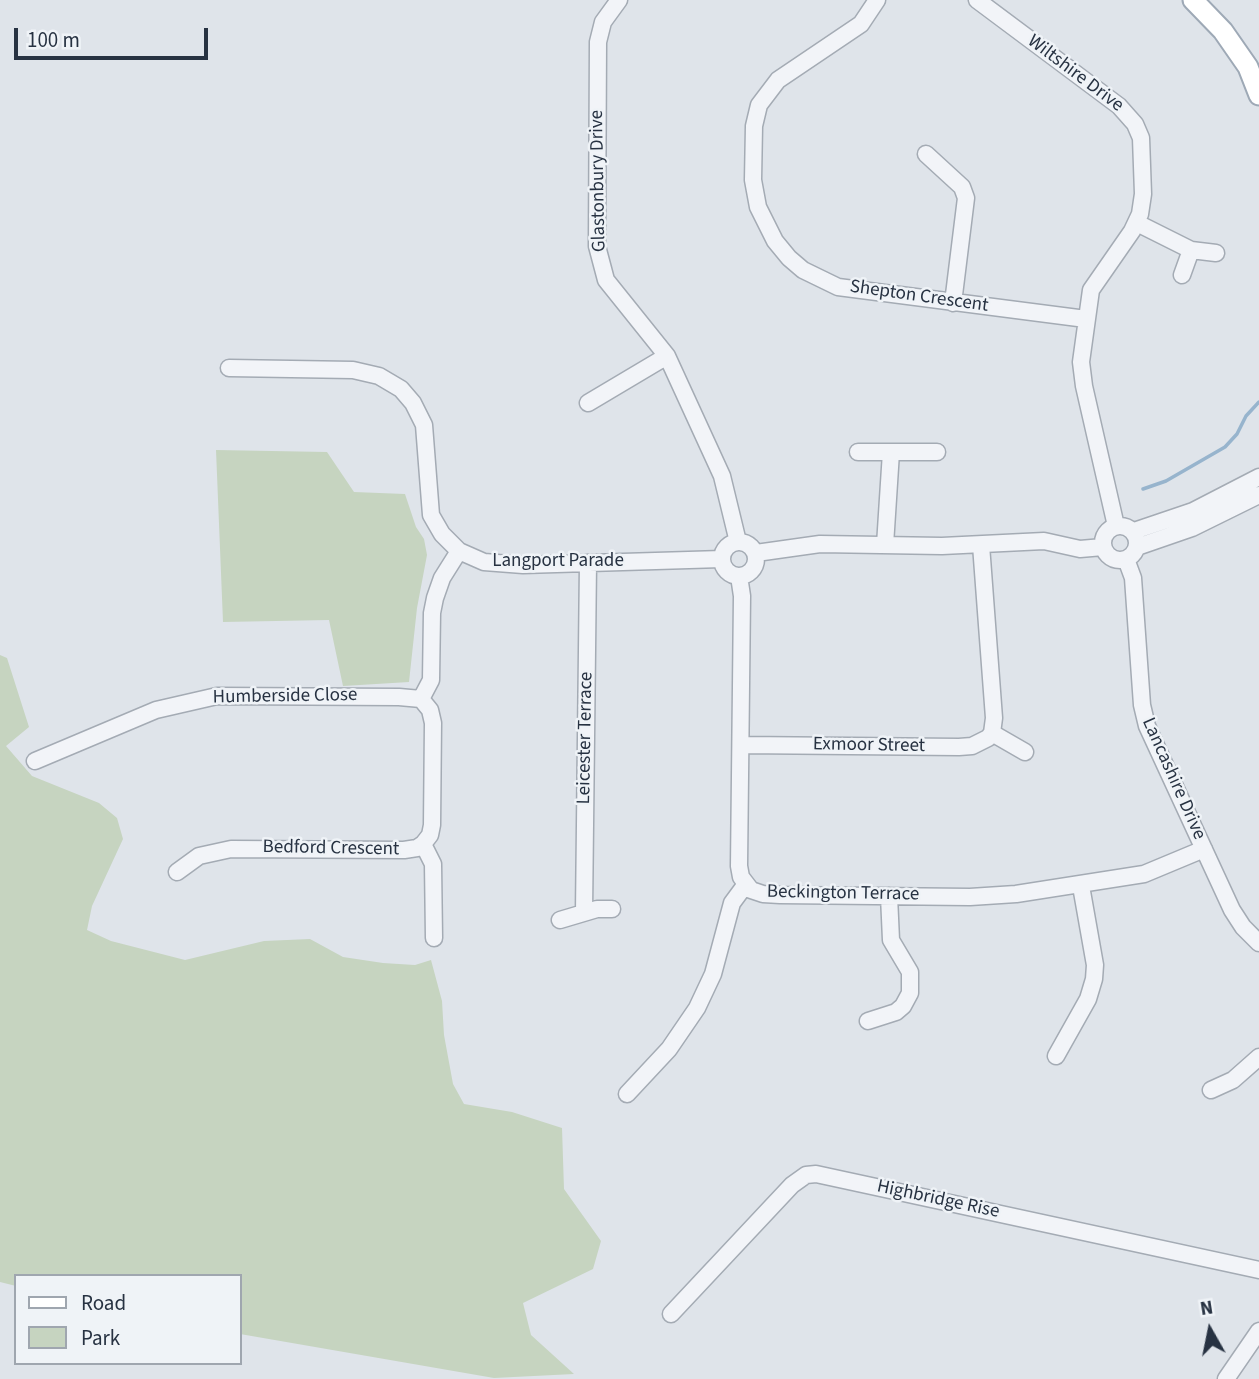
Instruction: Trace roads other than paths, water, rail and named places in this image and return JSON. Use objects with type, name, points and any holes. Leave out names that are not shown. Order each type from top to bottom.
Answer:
[{"type":"main road","points":[[1193,0],[1253,66],[1259,95]]},
{"type":"street","name":"Glastonbury Drive","points":[[619,0],[603,22],[598,42],[597,246],[606,280],[667,356],[722,476],[738,542]]},
{"type":"street","name":"Shepton Crescent","points":[[877,0],[860,24],[788,72],[764,96],[754,126],[753,180],[758,207],[769,231],[783,252],[803,270],[826,282],[853,290],[1086,318]]},
{"type":"street","name":"Wiltshire Drive","points":[[976,0],[1119,106],[1135,124],[1141,138],[1143,204],[1137,223],[1093,284],[1086,318],[1082,375],[1116,526]]},
{"type":"street","points":[[926,154],[962,187],[966,198],[953,303]]},
{"type":"street","points":[[1137,223],[1191,250],[1216,253]]},
{"type":"street","points":[[1182,275],[1191,250]]},
{"type":"street","points":[[588,403],[667,356]]},
{"type":"street","name":"Langport Parade","points":[[229,368],[368,372],[401,389],[424,425],[431,514],[442,534],[459,551],[484,562],[503,566],[722,558]]},
{"type":"street","points":[[858,452],[937,452]]},
{"type":"street","points":[[885,545],[891,452]]},
{"type":"street","points":[[1103,547],[1112,558],[1193,512],[1257,489]]},
{"type":"street","points":[[1103,547],[1107,531],[1116,526],[1126,526],[1132,546]]},
{"type":"street","points":[[756,553],[820,544],[981,545],[1044,541],[1080,550],[1103,547]]},
{"type":"street","points":[[738,542],[748,544],[756,553],[754,568],[750,573],[739,576],[727,572],[722,558],[727,547],[738,542]]},
{"type":"street","points":[[981,545],[994,718],[992,733],[1025,752]]},
{"type":"street","name":"Lancashire Drive","points":[[1132,546],[1144,715],[1152,738],[1232,911],[1259,943]]},
{"type":"street","points":[[421,699],[431,680],[432,613],[435,598],[442,578],[459,551]]},
{"type":"street","name":"Leicester Terrace","points":[[584,912],[588,563]]},
{"type":"street","name":"Beckington Terrace","points":[[739,576],[742,596],[739,866],[741,877],[751,890],[763,894],[992,896],[1081,886],[1144,874],[1204,849]]},
{"type":"street","name":"Humberside Close","points":[[35,761],[156,710],[217,696],[421,699]]},
{"type":"street","name":"Bedford Crescent","points":[[177,872],[199,856],[231,849],[404,850],[423,844],[430,835],[432,825],[433,723],[430,710],[421,699]]},
{"type":"street","name":"Exmoor Street","points":[[741,744],[972,746],[981,743],[992,733]]},
{"type":"street","points":[[423,844],[433,864],[434,938]]},
{"type":"street","points":[[627,1094],[669,1049],[697,1009],[713,974],[732,903],[746,884]]},
{"type":"street","points":[[1056,1056],[1087,999],[1094,979],[1095,965],[1081,886]]},
{"type":"street","points":[[868,1021],[896,1012],[910,993],[910,972],[891,940],[889,896]]},
{"type":"street","points":[[560,920],[584,912],[612,909]]},
{"type":"street","points":[[1211,1090],[1233,1080],[1259,1057]]},
{"type":"street","name":"Highbridge Rise","points":[[671,1314],[792,1185],[806,1175],[816,1174],[1259,1270]]},
{"type":"street","points":[[1226,1379],[1259,1331]]},
{"type":"waterway","points":[[1143,489],[1166,481],[1225,447],[1259,402]]}]
